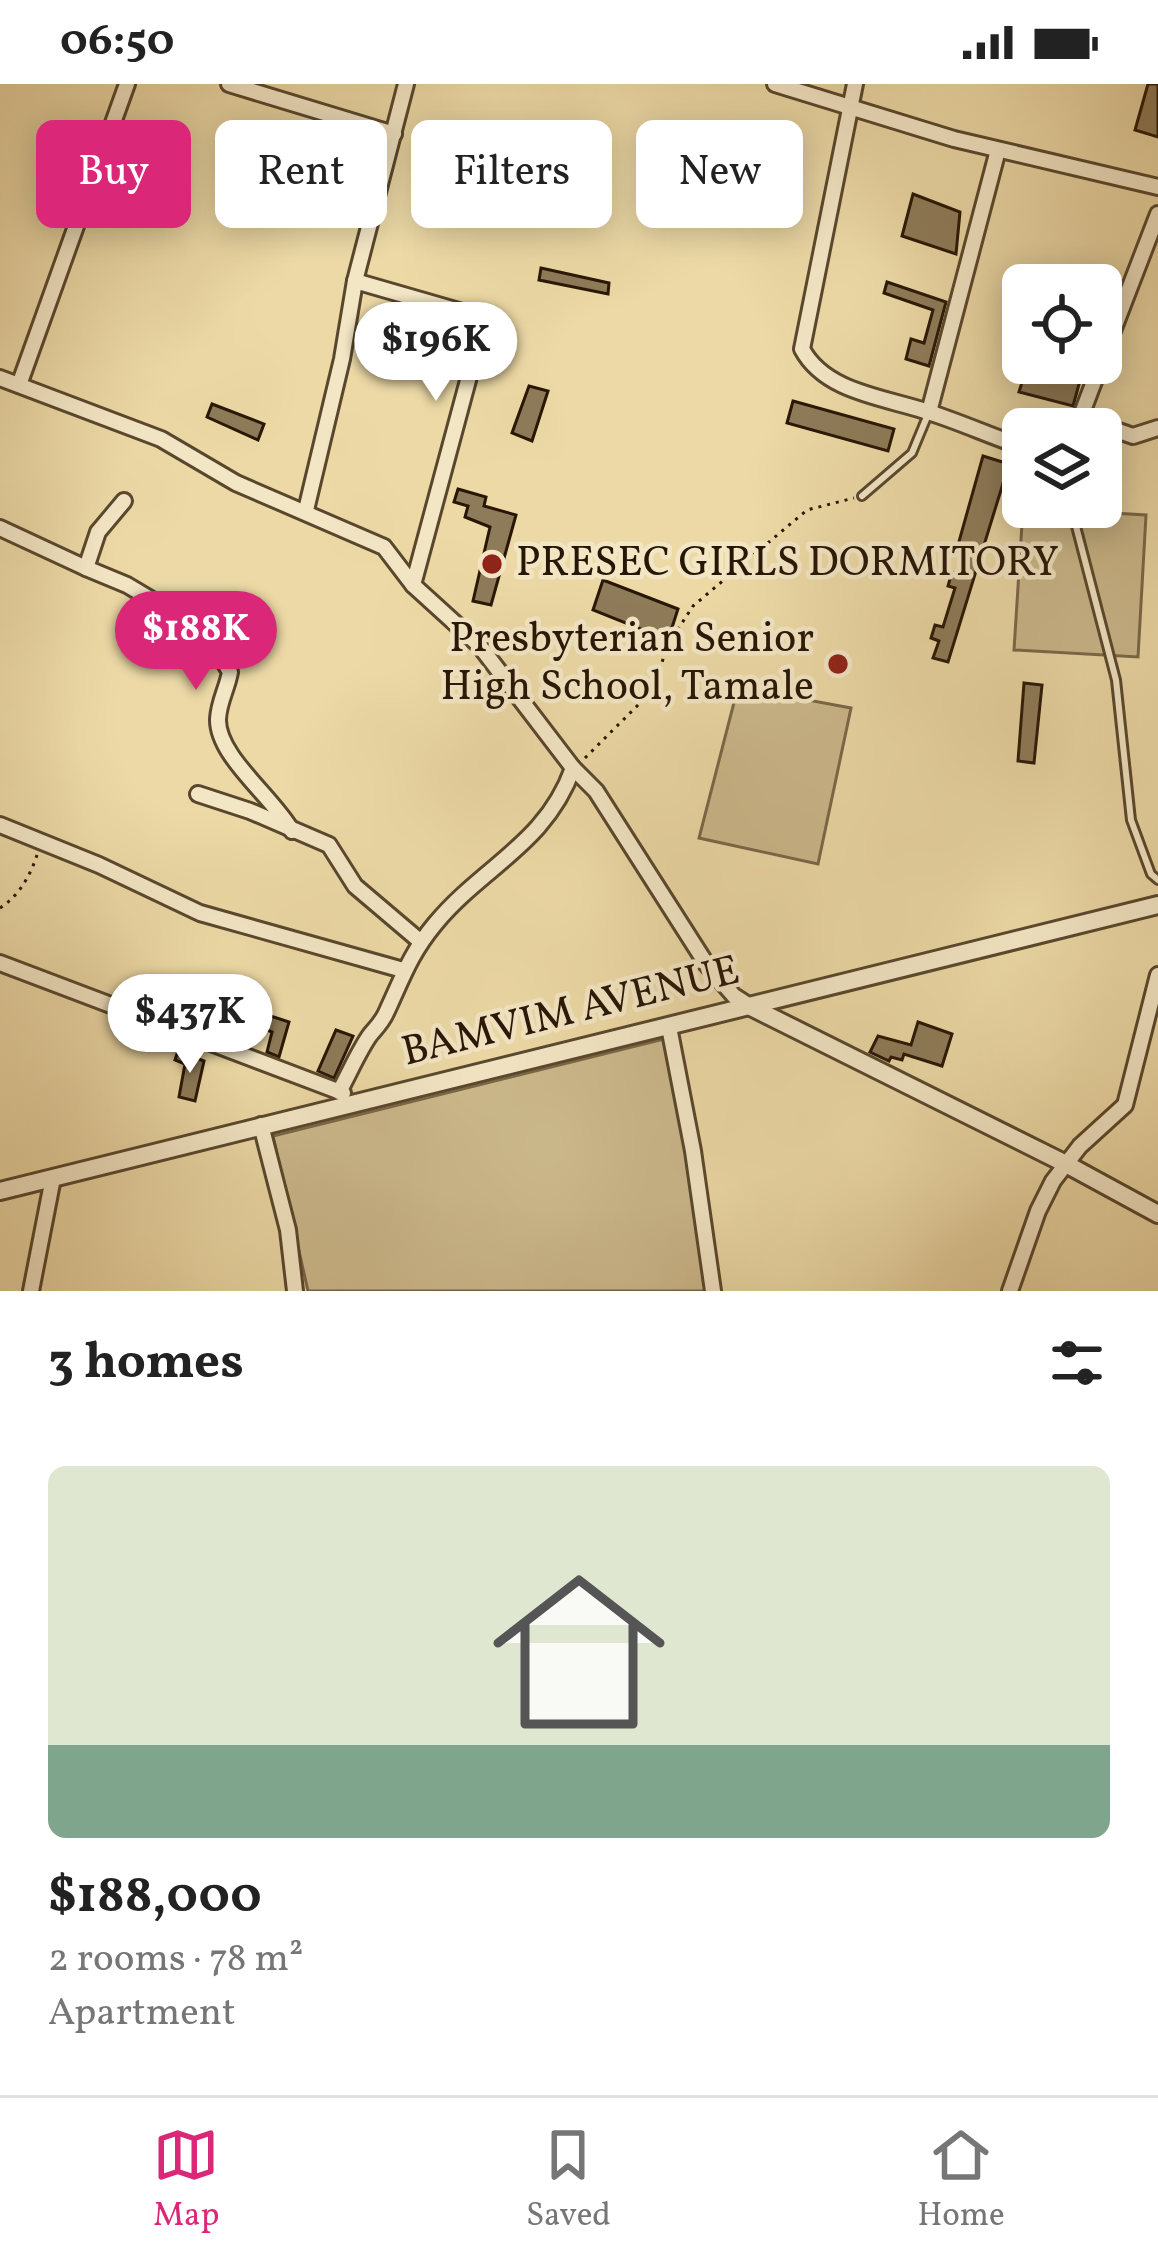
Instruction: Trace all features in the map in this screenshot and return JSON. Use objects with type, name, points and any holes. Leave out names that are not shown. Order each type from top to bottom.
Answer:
[{"type":"street","points":[[19,385],[127,84]]},
{"type":"street","points":[[229,84],[394,134]]},
{"type":"street","points":[[306,510],[342,359],[355,281],[406,84]]},
{"type":"street","points":[[776,84],[998,150],[1158,187]]},
{"type":"street","points":[[854,84],[802,349],[820,372],[851,389],[1002,439]]},
{"type":"street","points":[[929,412],[998,150]]},
{"type":"street","points":[[1122,307],[1158,214]]},
{"type":"street","points":[[355,281],[466,313],[479,325],[412,585]]},
{"type":"street","points":[[0,378],[161,439],[236,483],[384,547],[412,585],[479,645],[579,763],[707,965],[734,997],[1158,1214]]},
{"type":"street","points":[[1122,432],[1133,436],[1158,428]]},
{"type":"street","points":[[86,568],[98,532],[124,501]]},
{"type":"street","points":[[0,528],[127,585],[206,632],[230,672],[220,698],[218,726],[231,759],[278,807],[292,831]]},
{"type":"street","points":[[339,1092],[385,1016],[403,970],[421,942],[483,874],[532,837],[555,810],[579,763]]},
{"type":"street","points":[[198,794],[329,845],[355,886],[421,942]]},
{"type":"street","points":[[0,825],[200,913],[403,970]]},
{"type":"street","name":"BAMVIM AVENUE","points":[[0,1192],[1158,905]]},
{"type":"street","points":[[0,963],[364,1101]]},
{"type":"street","points":[[1010,1291],[1038,1211],[1066,1164],[1124,1105],[1158,975]]},
{"type":"street","points":[[669,1027],[713,1291]]},
{"type":"street","points":[[261,1125],[288,1230],[295,1291]]},
{"type":"street","points":[[31,1291],[53,1178]]},
{"type":"lane","points":[[862,496],[912,453],[929,412]]},
{"type":"lane","points":[[1076,528],[1116,680],[1131,820],[1150,874],[1158,880]]},
{"type":"path","points":[[579,763],[654,689],[668,646],[693,606],[807,510],[862,496]]},
{"type":"path","points":[[0,908],[27,880],[42,842]]},
{"type":"shaded area","points":[[1122,514],[1146,515],[1138,657],[1014,650],[1022,528],[1122,528]]},
{"type":"shaded area","points":[[738,687],[851,708],[818,864],[699,838]]},
{"type":"shaded area","points":[[664,1039],[693,1177],[705,1291],[308,1291],[273,1136]]},
{"type":"building","points":[[1148,84],[1158,84],[1158,137],[1135,130]]},
{"type":"building","points":[[913,194],[960,212],[956,254],[902,236]]},
{"type":"building","points":[[541,268],[609,283],[608,294],[539,280]]},
{"type":"building","points":[[887,282],[946,302],[929,366],[906,359],[911,339],[924,343],[933,310],[884,293]]},
{"type":"building","points":[[1021,384],[1079,384],[1073,406],[1019,392]]},
{"type":"building","points":[[529,386],[548,391],[532,441],[512,433]]},
{"type":"building","points":[[793,401],[894,429],[888,451],[787,423]]},
{"type":"building","points":[[212,404],[264,424],[258,440],[207,417]]},
{"type":"building","points":[[983,456],[1002,462],[1002,487],[948,662],[933,658],[939,641],[931,638],[935,625],[943,627],[955,588],[948,586],[952,572],[960,574],[968,549],[958,545]]},
{"type":"building","name":"PRESEC GIRLS DORMITORY","points":[[458,489],[486,497],[484,506],[516,515],[491,605],[473,601],[490,527],[465,517],[468,506],[454,502]]},
{"type":"building","points":[[603,580],[678,609],[668,640],[593,610]]},
{"type":"building","points":[[1024,683],[1042,685],[1034,763],[1018,761]]},
{"type":"building","points":[[195,991],[289,1022],[279,1057],[267,1052],[272,1032],[252,1024],[246,1044],[185,1021]]},
{"type":"building","points":[[918,1022],[952,1034],[942,1066],[904,1054],[902,1060],[891,1057],[889,1061],[870,1052],[878,1036],[911,1045]]},
{"type":"building","points":[[336,1030],[353,1036],[334,1078],[318,1071]]},
{"type":"building","points":[[178,1051],[204,1061],[195,1101],[179,1097],[185,1064],[175,1060]]},
{"type":"place","name":"PRESEC GIRLS DORMITORY","points":[[492,564]]},
{"type":"place","name":"Presbyterian Senior High School, Tamale","points":[[838,664]]}]
